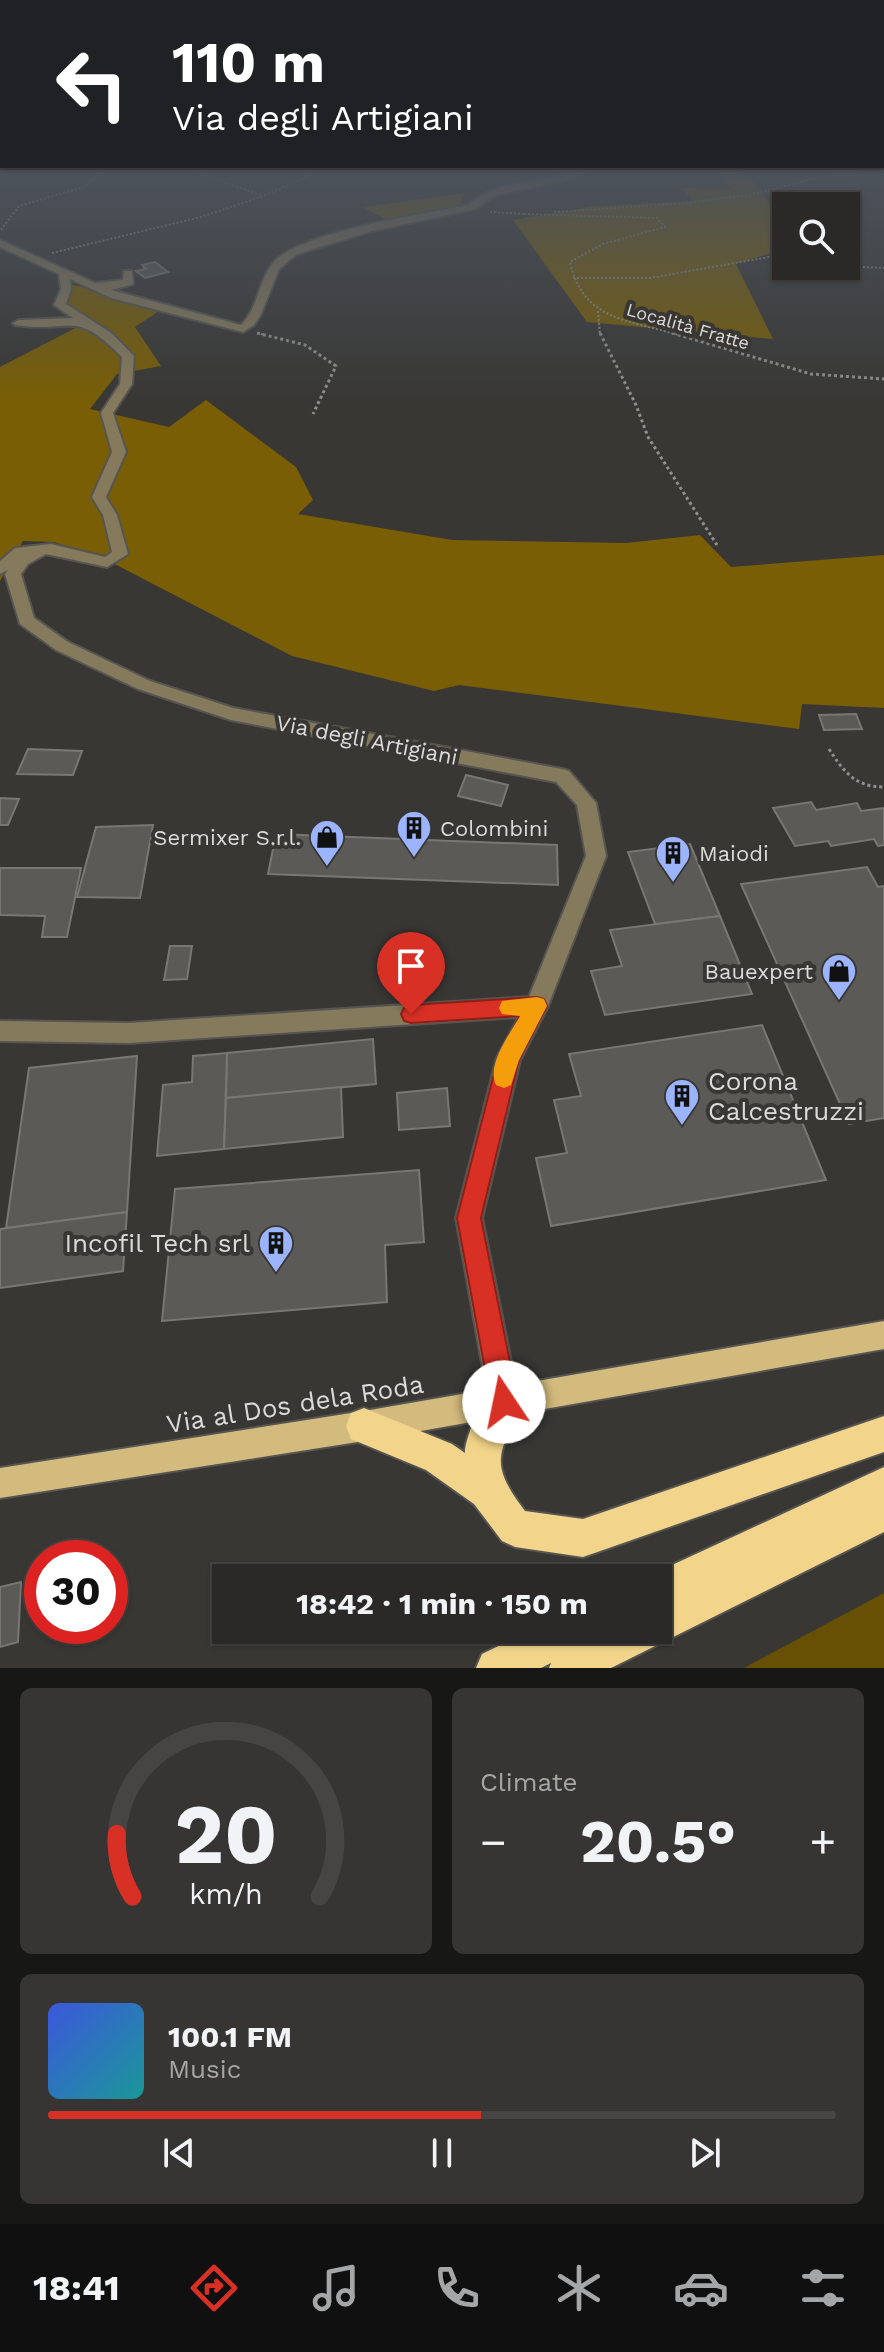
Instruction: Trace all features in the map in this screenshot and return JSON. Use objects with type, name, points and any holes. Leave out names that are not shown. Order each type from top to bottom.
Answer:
[{"type":"highway","points":[[487,1491],[482,1445],[504,1402]]},
{"type":"highway","points":[[364,1426],[439,1457],[487,1491],[515,1528],[583,1538],[884,1434]]},
{"type":"highway","points":[[672,1585],[884,1486]]},
{"type":"highway","points":[[672,1616],[884,1512]]},
{"type":"highway","points":[[496,1668],[547,1644]]},
{"type":"highway","points":[[569,1668],[616,1644]]},
{"type":"main road","name":"Via al Dos dela Roda","points":[[0,1483],[364,1426],[884,1335]]},
{"type":"street","points":[[11,248],[115,296],[243,329],[253,322],[264,285],[281,260],[304,248]]},
{"type":"street","points":[[64,274],[110,287],[129,282],[128,273]]},
{"type":"street","points":[[0,569],[20,551],[51,549],[107,562],[120,554],[110,515],[99,497],[119,452],[107,413],[126,384],[128,356],[106,334],[60,305],[66,289],[64,274]]},
{"type":"street","points":[[19,323],[84,321]]},
{"type":"street","name":"Via degli Artigiani","points":[[40,551],[23,561],[13,574],[26,620],[62,646],[144,685],[231,714],[562,776],[586,803],[596,856],[537,1006],[509,1058],[469,1218],[504,1402]]},
{"type":"street","points":[[0,1031],[129,1033],[537,1006]]},
{"type":"path","points":[[34,258],[75,248]]},
{"type":"path","points":[[592,248],[570,262],[573,278],[650,278],[772,257]]},
{"type":"path","points":[[860,267],[884,268]]},
{"type":"path","name":"Località Fratte","points":[[573,278],[583,297],[598,311],[811,374],[884,379]]},
{"type":"path","points":[[598,311],[600,334],[636,405],[648,437],[717,545]]},
{"type":"path","points":[[243,329],[305,345],[336,366],[313,414]]},
{"type":"path","points":[[829,749],[852,782],[871,788],[884,787]]},
{"type":"shaded area","points":[[533,248],[772,248],[772,252],[736,264],[773,339],[587,322]]},
{"type":"shaded area","points":[[71,284],[162,309],[135,327],[161,366],[117,374],[90,409],[169,427],[206,400],[296,467],[313,500],[298,514],[452,540],[626,543],[700,535],[731,567],[884,555],[884,708],[802,704],[799,729],[459,685],[434,691],[292,656],[101,557],[54,542],[23,541],[0,581],[0,367],[89,321],[64,305]]},
{"type":"shaded area","points":[[884,1593],[884,1668],[744,1668]]},
{"type":"building","points":[[155,262],[168,272],[145,278],[136,271],[146,269],[142,265]]},
{"type":"building","points":[[856,714],[862,729],[824,730],[819,715]]},
{"type":"building","points":[[28,749],[82,751],[73,775],[17,774]]},
{"type":"building","points":[[466,775],[508,785],[501,806],[458,796]]},
{"type":"building","points":[[0,798],[19,799],[8,825],[0,825]]},
{"type":"building","points":[[811,802],[816,810],[857,803],[861,811],[884,808],[884,845],[878,846],[874,839],[831,846],[828,841],[795,846],[773,808]]},
{"type":"building","points":[[153,825],[140,898],[77,897],[96,827]]},
{"type":"building","name":"Colombini","points":[[276,834],[557,845],[558,885],[268,874]]},
{"type":"building","name":"Maiodi","points":[[690,844],[720,916],[655,924],[628,852]]},
{"type":"building","name":"Bauexpert","points":[[867,867],[878,887],[884,886],[884,1118],[849,1124],[741,884]]},
{"type":"building","points":[[0,868],[81,868],[67,937],[42,937],[45,916],[0,915]]},
{"type":"building","points":[[720,916],[752,994],[605,1015],[591,971],[622,966],[610,930]]},
{"type":"building","points":[[170,946],[192,946],[187,979],[164,980]]},
{"type":"building","name":"Corona Calcestruzzi","points":[[762,1025],[826,1180],[551,1226],[536,1158],[567,1153],[554,1100],[581,1096],[569,1054]]},
{"type":"building","points":[[373,1039],[376,1084],[226,1098],[227,1053]]},
{"type":"building","points":[[227,1053],[224,1149],[157,1156],[163,1085],[192,1082],[193,1056]]},
{"type":"building","points":[[137,1056],[127,1212],[6,1228],[29,1068]]},
{"type":"building","points":[[341,1087],[343,1137],[224,1149],[226,1098]]},
{"type":"building","points":[[447,1088],[450,1126],[399,1130],[397,1093]]},
{"type":"building","name":"Incofil Tech srl","points":[[419,1170],[424,1242],[385,1245],[387,1302],[162,1321],[175,1189]]},
{"type":"building","points":[[127,1212],[123,1271],[0,1288],[0,1229]]},
{"type":"building","points":[[21,1582],[18,1642],[0,1647],[0,1587]]},
{"type":"slow traffic","points":[[504,1078],[509,1058],[537,1006],[510,1008]]},
{"type":"place","name":"Colombini","points":[[414,859]]},
{"type":"place","name":"Sermixer S.r.l.","points":[[327,868]]},
{"type":"place","name":"Maiodi","points":[[673,884]]},
{"type":"place","name":"Bauexpert","points":[[839,1002]]},
{"type":"place","name":"Corona Calcestruzzi","points":[[682,1127]]},
{"type":"place","name":"Incofil Tech srl","points":[[276,1274]]},
{"type":"route","points":[[411,1014],[537,1006],[509,1058],[469,1218],[504,1402]]}]
